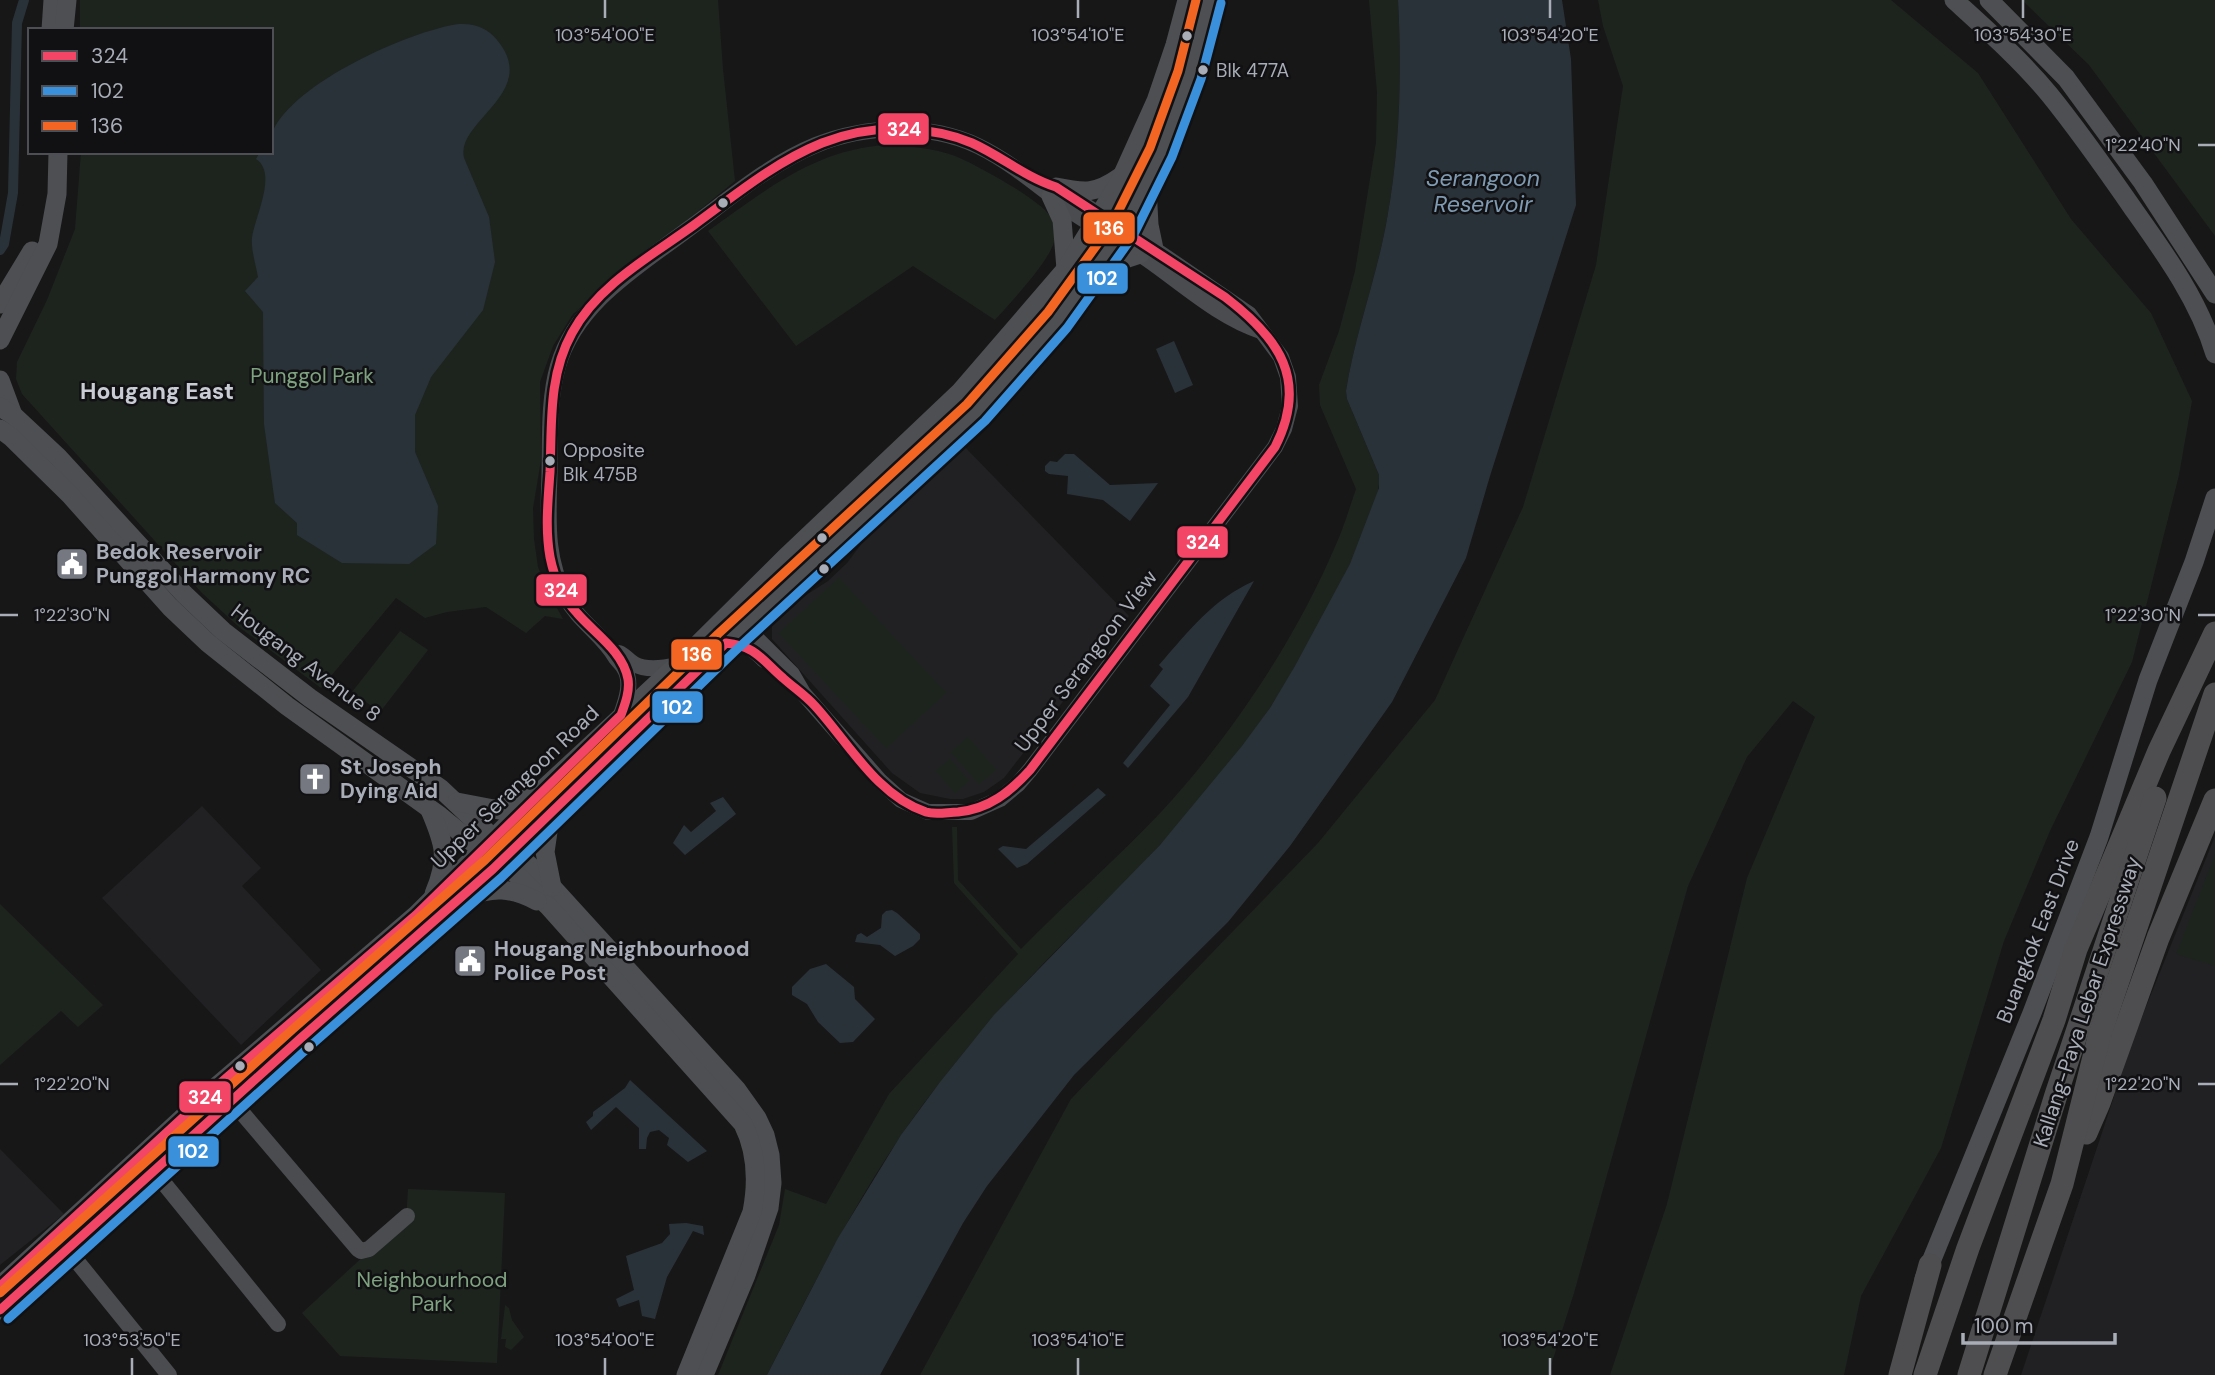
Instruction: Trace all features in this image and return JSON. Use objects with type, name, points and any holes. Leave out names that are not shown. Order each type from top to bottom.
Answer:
[{"type":"highway","points":[[1926,1375],[1968,1248],[2054,1020],[2076,949],[2159,751],[2215,633]]},
{"type":"highway","name":"Kallang-Paya Lebar Expressway","points":[[1969,1375],[2131,864],[2215,633]]},
{"type":"highway","name":"Kallang-Paya Lebar Expressway","points":[[1995,1375],[2062,1184],[2099,1037],[2215,694]]},
{"type":"highway","points":[[2062,1184],[2099,1103],[2158,938],[2215,800]]},
{"type":"highway","points":[[1900,1375],[1930,1265]]},
{"type":"main road","points":[[51,28],[53,0]]},
{"type":"main road","points":[[64,28],[67,0]]},
{"type":"main road","name":"Upper Serangoon Road","points":[[0,1286],[208,1095],[430,902],[539,793],[677,665],[709,631],[960,392],[1066,269],[1122,175],[1163,84],[1186,0]]},
{"type":"main road","name":"Upper Serangoon Road","points":[[0,1310],[456,902],[744,626],[976,412],[1058,320],[1120,235],[1161,153],[1190,75],[1209,0]]},
{"type":"main road","points":[[1954,0],[2001,43],[2048,92],[2096,155],[2170,261],[2196,307],[2215,354]]},
{"type":"main road","points":[[1989,0],[2066,78],[2143,183],[2215,293]]},
{"type":"main road","points":[[0,304],[37,243],[46,193],[46,154]]},
{"type":"main road","points":[[1,344],[48,244],[57,194],[58,154]]},
{"type":"main road","points":[[1066,269],[1062,220],[1054,192],[1096,191],[1122,175]]},
{"type":"main road","points":[[1096,269],[1147,252],[1147,182]]},
{"type":"main road","points":[[0,380],[5,425]]},
{"type":"main road","name":"Hougang Avenue 8","points":[[5,425],[58,457],[184,594],[223,631],[310,698],[457,803],[488,844]]},
{"type":"main road","name":"Hougang Avenue 8","points":[[5,425],[170,607],[208,643],[287,706],[429,808],[505,856],[550,896]]},
{"type":"main road","name":"Buangkok East Drive","points":[[1888,1375],[1908,1317],[2032,1013],[2099,837],[2148,680],[2194,562],[2215,498]]},
{"type":"main road","points":[[457,803],[499,810],[539,793]]},
{"type":"main road","points":[[429,808],[442,838],[444,855],[443,873],[430,902]]},
{"type":"main road","points":[[551,811],[545,852],[550,896],[743,1124],[755,1156],[752,1212],[686,1375]]},
{"type":"main road","points":[[456,902],[477,893],[502,888],[550,896],[737,1090],[757,1118],[770,1155],[772,1183],[768,1215],[704,1375]]},
{"type":"street","name":"Upper Serangoon View","points":[[614,651],[575,612],[566,598],[551,558],[547,529],[551,428],[558,366],[573,331],[606,293],[751,184],[786,160],[815,146],[842,136],[897,129],[949,136],[979,146],[1147,252],[1241,325],[1261,331],[1286,367],[1290,407],[1284,429],[1275,447],[1030,769],[1009,792],[983,808],[971,812],[928,812],[901,800],[880,781],[803,693],[792,674],[744,626]]},
{"type":"street","points":[[709,631],[744,626]]},
{"type":"street","name":"Upper Serangoon View","points":[[726,643],[743,643],[753,648],[783,678],[803,693]]},
{"type":"street","points":[[614,651],[624,654],[634,664],[663,668],[677,665]]},
{"type":"street","points":[[614,651],[626,670],[628,681],[621,715]]},
{"type":"street","points":[[232,1101],[361,1251],[369,1249],[407,1216]]},
{"type":"street","points":[[154,1171],[278,1324]]},
{"type":"street","points":[[67,1249],[169,1375]]},
{"type":"shaded area","points":[[962,444],[1129,616],[1004,778],[984,792],[963,799],[950,799],[920,793],[892,773],[772,639],[772,626],[803,597],[828,581],[847,563],[871,531]]},
{"type":"shaded area","points":[[202,806],[261,868],[242,886],[321,970],[241,1045],[102,898]]},
{"type":"shaded area","points":[[2215,836],[2215,1375],[2021,1375],[2135,1034]]},
{"type":"shaded area","points":[[0,1149],[64,1214],[0,1265]]},
{"type":"green space","name":"Punggol Park","points":[[80,0],[718,0],[735,181],[573,314],[553,346],[540,382],[541,460],[533,508],[534,539],[538,567],[563,619],[545,616],[526,633],[486,607],[425,618],[396,598],[321,688],[239,627],[202,593],[22,394],[16,379],[17,362],[47,300],[75,229],[81,154],[273,154],[273,28],[80,28]]},
{"type":"green space","points":[[1369,0],[1398,0],[1400,82],[1395,165],[1387,219],[1346,391],[1379,475],[1376,501],[1358,548],[1288,679],[1231,761],[1145,861],[1003,1006],[915,1115],[868,1187],[767,1375],[718,1375],[779,1225],[785,1189],[826,1204],[889,1094],[1018,954],[954,883],[952,827],[957,827],[958,880],[1021,949],[1145,829],[1188,782],[1259,687],[1318,584],[1356,489],[1320,405],[1319,385],[1339,331],[1355,271],[1376,142],[1377,92]]},
{"type":"green space","points":[[1598,0],[1891,0],[1978,73],[2071,219],[2151,313],[2192,401],[2179,475],[2132,662],[2050,831],[2004,941],[1941,1148],[1861,1296],[1844,1375],[1610,1375],[1667,1204],[1747,878],[1815,717],[1793,701],[1747,757],[1688,886],[1574,1293],[1548,1375],[920,1375],[1071,1099],[1318,843],[1435,700],[1523,507],[1596,265],[1623,86],[1603,26]]},
{"type":"green space","points":[[2022,0],[2215,0],[2215,236],[2089,65]]},
{"type":"green space","points":[[886,145],[921,148],[955,156],[1020,192],[1044,209],[1052,219],[1055,236],[1050,251],[1028,282],[995,320],[913,266],[796,346],[708,231],[770,188],[813,164],[860,148]]},
{"type":"green space","points":[[839,577],[947,693],[886,749],[778,633]]},
{"type":"green space","points":[[400,631],[428,650],[380,712],[352,692]]},
{"type":"green space","points":[[968,736],[997,770],[979,785],[950,752]]},
{"type":"green space","points":[[950,758],[970,781],[955,794],[935,771]]},
{"type":"green space","points":[[2215,854],[2215,966],[2176,954]]},
{"type":"green space","points":[[0,904],[103,1005],[78,1027],[61,1011],[0,1065]]},
{"type":"green space","name":"Neighbourhood Park","points":[[408,1189],[505,1193],[497,1363],[340,1356],[302,1313],[366,1254],[406,1222]]},
{"type":"green space","points":[[505,1305],[524,1337],[511,1350],[505,1347],[506,1339],[501,1339]]},
{"type":"water","name":"Serangoon Reservoir","points":[[1398,0],[1562,0],[1571,59],[1576,205],[1466,558],[1392,702],[1290,846],[1228,922],[1074,1075],[987,1186],[963,1223],[880,1375],[767,1375],[838,1238],[901,1135],[994,1015],[1160,845],[1242,746],[1270,708],[1295,666],[1350,564],[1379,488],[1379,475],[1346,391],[1383,241],[1395,165],[1400,55]]},
{"type":"water","points":[[459,24],[480,27],[497,40],[508,59],[509,76],[504,91],[472,131],[465,144],[464,158],[489,217],[495,262],[483,310],[431,377],[415,415],[415,452],[438,506],[436,544],[409,564],[342,563],[297,535],[297,523],[275,503],[264,424],[263,312],[245,291],[258,277],[252,238],[263,196],[265,174],[256,159],[259,154],[273,154],[273,131],[285,113],[304,95],[355,62],[384,48]]},
{"type":"water","points":[[1174,341],[1193,385],[1175,393],[1156,349]]},
{"type":"water","points":[[1065,454],[1074,454],[1110,485],[1158,483],[1130,521],[1103,500],[1067,494],[1068,476],[1045,471],[1045,466],[1050,461],[1057,462]]},
{"type":"water","points":[[1254,581],[1188,697],[1128,768],[1123,763],[1170,705],[1150,686],[1163,669],[1159,665],[1191,628],[1214,607],[1239,588]]},
{"type":"water","points":[[1098,788],[1106,795],[1027,864],[1017,868],[998,849],[1003,846],[1026,849]]},
{"type":"water","points":[[723,797],[736,814],[685,855],[673,843],[684,825],[691,832],[716,811],[710,803]]},
{"type":"water","points":[[892,910],[920,934],[920,939],[913,946],[895,956],[880,945],[855,942],[857,935],[861,933],[867,937],[881,928],[882,915]]},
{"type":"water","points":[[826,964],[854,987],[855,999],[875,1019],[853,1042],[840,1043],[818,1022],[807,1004],[792,995],[792,987],[810,969]]},
{"type":"water","points":[[630,1080],[707,1151],[688,1162],[667,1145],[669,1138],[659,1130],[650,1132],[646,1149],[639,1149],[639,1128],[616,1107],[591,1130],[586,1122],[593,1116],[593,1112],[625,1088]]},
{"type":"water","points":[[669,1224],[703,1226],[704,1235],[693,1231],[667,1277],[655,1319],[642,1316],[639,1300],[619,1307],[616,1299],[634,1290],[626,1256],[662,1243],[670,1234]]},
{"type":"waterway","points":[[0,250],[4,244],[13,193],[17,23],[24,0]]},
{"type":"transit line","name":"136","points":[[0,1293],[485,860],[718,634],[967,404],[1048,312],[1112,224],[1150,148],[1178,71],[1196,0]]},
{"type":"transit line","name":"102","points":[[8,1319],[501,878],[734,652],[985,421],[1067,328],[1133,236],[1172,157],[1201,79],[1221,3]]},
{"type":"transit line","name":"324","points":[[0,1286],[217,1086],[416,915],[621,715],[628,688],[625,669],[614,651],[567,601],[552,565],[547,525],[552,419],[555,383],[564,349],[572,333],[596,300],[643,260],[756,180],[822,143],[884,129],[922,130],[972,143],[1034,178],[1056,187],[1225,297],[1244,312],[1274,345],[1283,362],[1289,401],[1285,423],[1275,447],[1030,770],[1007,792],[980,807],[958,812],[930,813],[909,804],[878,781],[815,706],[764,660],[745,647],[726,643],[493,869],[0,1310]]},
{"type":"place","name":"Blk 477A","points":[[1203,70]]},
{"type":"place","name":"Opposite Blk 475B","points":[[550,461]]},
{"type":"place","name":"Bedok Reservoir Punggol Harmony RC","points":[[72,564]]},
{"type":"place","name":"St Joseph Dying Aid","points":[[315,779]]},
{"type":"place","name":"Hougang Neighbourhood Police Post","points":[[470,961]]},
{"type":"district","name":"Hougang East","points":[[157,391]]}]
